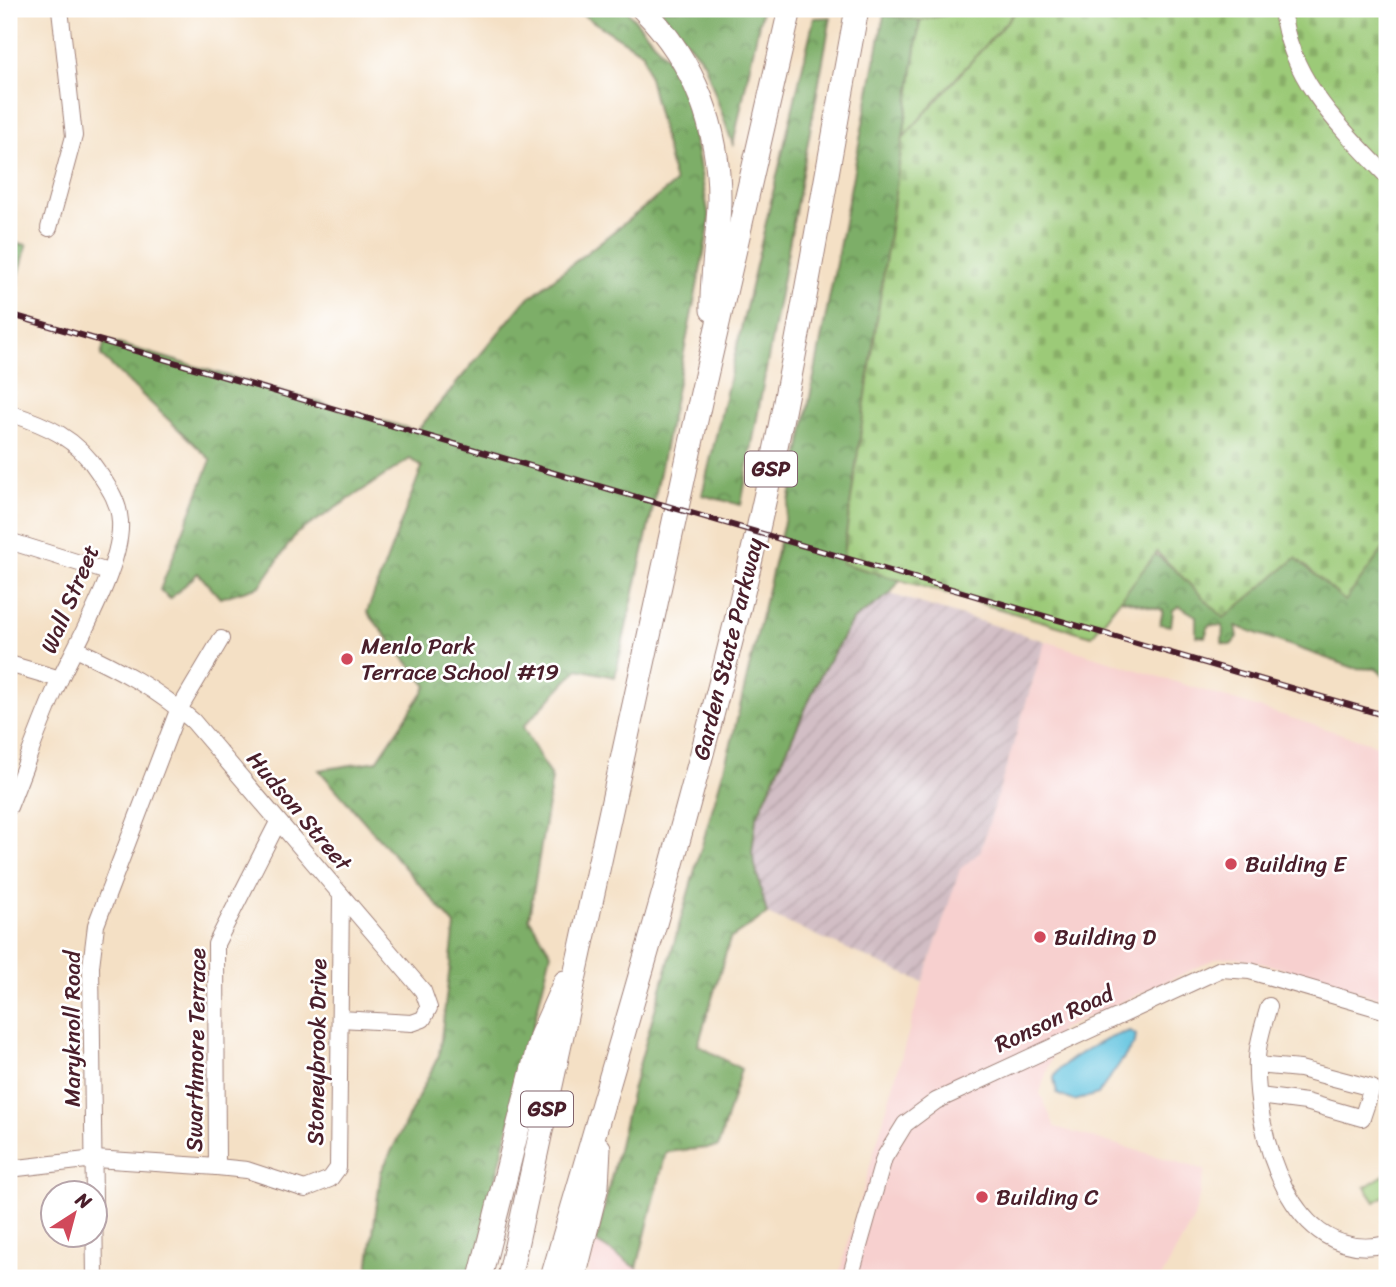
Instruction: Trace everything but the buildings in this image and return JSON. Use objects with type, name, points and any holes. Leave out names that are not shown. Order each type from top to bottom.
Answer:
[{"type":"highway","points":[[643,9],[672,42],[687,67],[713,133],[719,189],[711,274],[713,348]]},
{"type":"highway","name":"GSP","points":[[509,1278],[790,9]]},
{"type":"highway","name":"Garden State Parkway","points":[[552,1278],[709,731],[751,561],[788,384],[857,9]]},
{"type":"highway","points":[[480,1278],[541,1036],[583,940]]},
{"type":"highway","points":[[575,1278],[597,1186],[603,1102]]},
{"type":"street","points":[[49,228],[74,130],[60,9]]},
{"type":"street","points":[[1282,9],[1293,54],[1313,93],[1387,176]]},
{"type":"street","name":"Wall Street","points":[[9,413],[68,437],[86,453],[115,497],[120,521],[117,552],[76,649],[60,679],[9,807]]},
{"type":"street","points":[[9,541],[108,572]]},
{"type":"street","name":"Maryknoll Road","points":[[94,1278],[95,1159],[91,966],[96,925],[180,709],[221,639]]},
{"type":"street","name":"Hudson Street","points":[[76,649],[135,676],[180,709],[423,991],[429,1009],[423,1019],[412,1023],[340,1019]]},
{"type":"street","points":[[9,664],[60,679]]},
{"type":"street","name":"Swarthmore Terrace","points":[[218,1167],[216,944],[278,822]]},
{"type":"street","name":"Stoneybrook Drive","points":[[218,1167],[247,1170],[304,1189],[330,1179],[338,1168],[341,895]]},
{"type":"street","name":"Ronson Road","points":[[850,1278],[884,1158],[892,1142],[917,1113],[977,1080],[1221,968],[1250,971],[1387,1011]]},
{"type":"street","points":[[1269,1006],[1257,1065],[1259,1096],[1275,1161],[1291,1198],[1307,1222],[1322,1235],[1340,1244],[1362,1247],[1387,1244]]},
{"type":"street","points":[[1257,1065],[1300,1069],[1372,1088],[1362,1118],[1306,1102],[1259,1096]]},
{"type":"street","points":[[9,1169],[95,1159],[218,1167]]},
{"type":"shaded area","points":[[890,594],[1045,641],[980,852],[960,869],[923,982],[767,914],[752,853],[756,819],[820,676],[852,621]]},
{"type":"shaded area","points":[[1045,641],[1387,748],[1387,1000],[1273,966],[1233,957],[1218,958],[1060,1030],[1040,1093],[1055,1127],[1205,1170],[1194,1218],[1161,1278],[838,1278],[923,982],[960,868],[980,852]]},
{"type":"shaded area","points":[[596,1242],[637,1268],[674,1278],[586,1278]]},
{"type":"green space","points":[[573,9],[626,9],[683,77],[710,222],[653,507],[615,677],[578,669],[523,727],[552,779],[529,918],[551,953],[472,1278],[367,1278],[381,1172],[439,1055],[455,925],[319,770],[377,761],[427,686],[367,612],[422,467],[410,459],[296,534],[260,586],[220,598],[198,573],[170,599],[160,590],[211,460],[101,356],[105,340],[417,431],[524,302],[675,183],[643,53]]},
{"type":"green space","points":[[659,9],[762,9],[733,145],[704,62]]},
{"type":"green space","points":[[887,9],[973,9],[920,20],[884,15]]},
{"type":"green space","points":[[973,9],[1018,9],[903,138],[920,20]]},
{"type":"green space","points":[[1018,9],[1387,9],[1387,544],[1345,601],[1296,558],[1224,618],[1157,552],[1092,636],[842,563],[903,138]]},
{"type":"green space","points":[[884,15],[920,20],[842,563],[900,580],[890,594],[852,621],[820,676],[756,819],[752,853],[767,914],[730,939],[698,1045],[741,1069],[718,1147],[666,1152],[637,1268],[596,1242],[632,1090],[732,740],[794,480]]},
{"type":"green space","points":[[831,17],[741,505],[702,495],[814,18]]},
{"type":"green space","points":[[9,241],[27,245],[9,312]]},
{"type":"green space","points":[[1387,524],[1387,678],[1376,669],[1354,668],[1236,626],[1238,637],[1231,645],[1222,643],[1223,626],[1209,625],[1205,637],[1196,636],[1196,616],[1179,606],[1173,610],[1171,626],[1160,624],[1163,610],[1118,598],[1146,547],[1222,606],[1258,572]]},
{"type":"green space","points":[[1387,1173],[1387,1194],[1375,1202],[1365,1187]]},
{"type":"water","points":[[1130,1031],[1136,1035],[1135,1042],[1098,1094],[1074,1101],[1057,1094],[1054,1078],[1066,1063],[1099,1043]]},
{"type":"railway","points":[[9,314],[1387,716]]},
{"type":"place","name":"Menlo Park Terrace School #19","points":[[347,659]]},
{"type":"place","name":"Building E","points":[[1231,864]]},
{"type":"place","name":"Building D","points":[[1040,937]]},
{"type":"place","name":"Building C","points":[[982,1197]]}]
